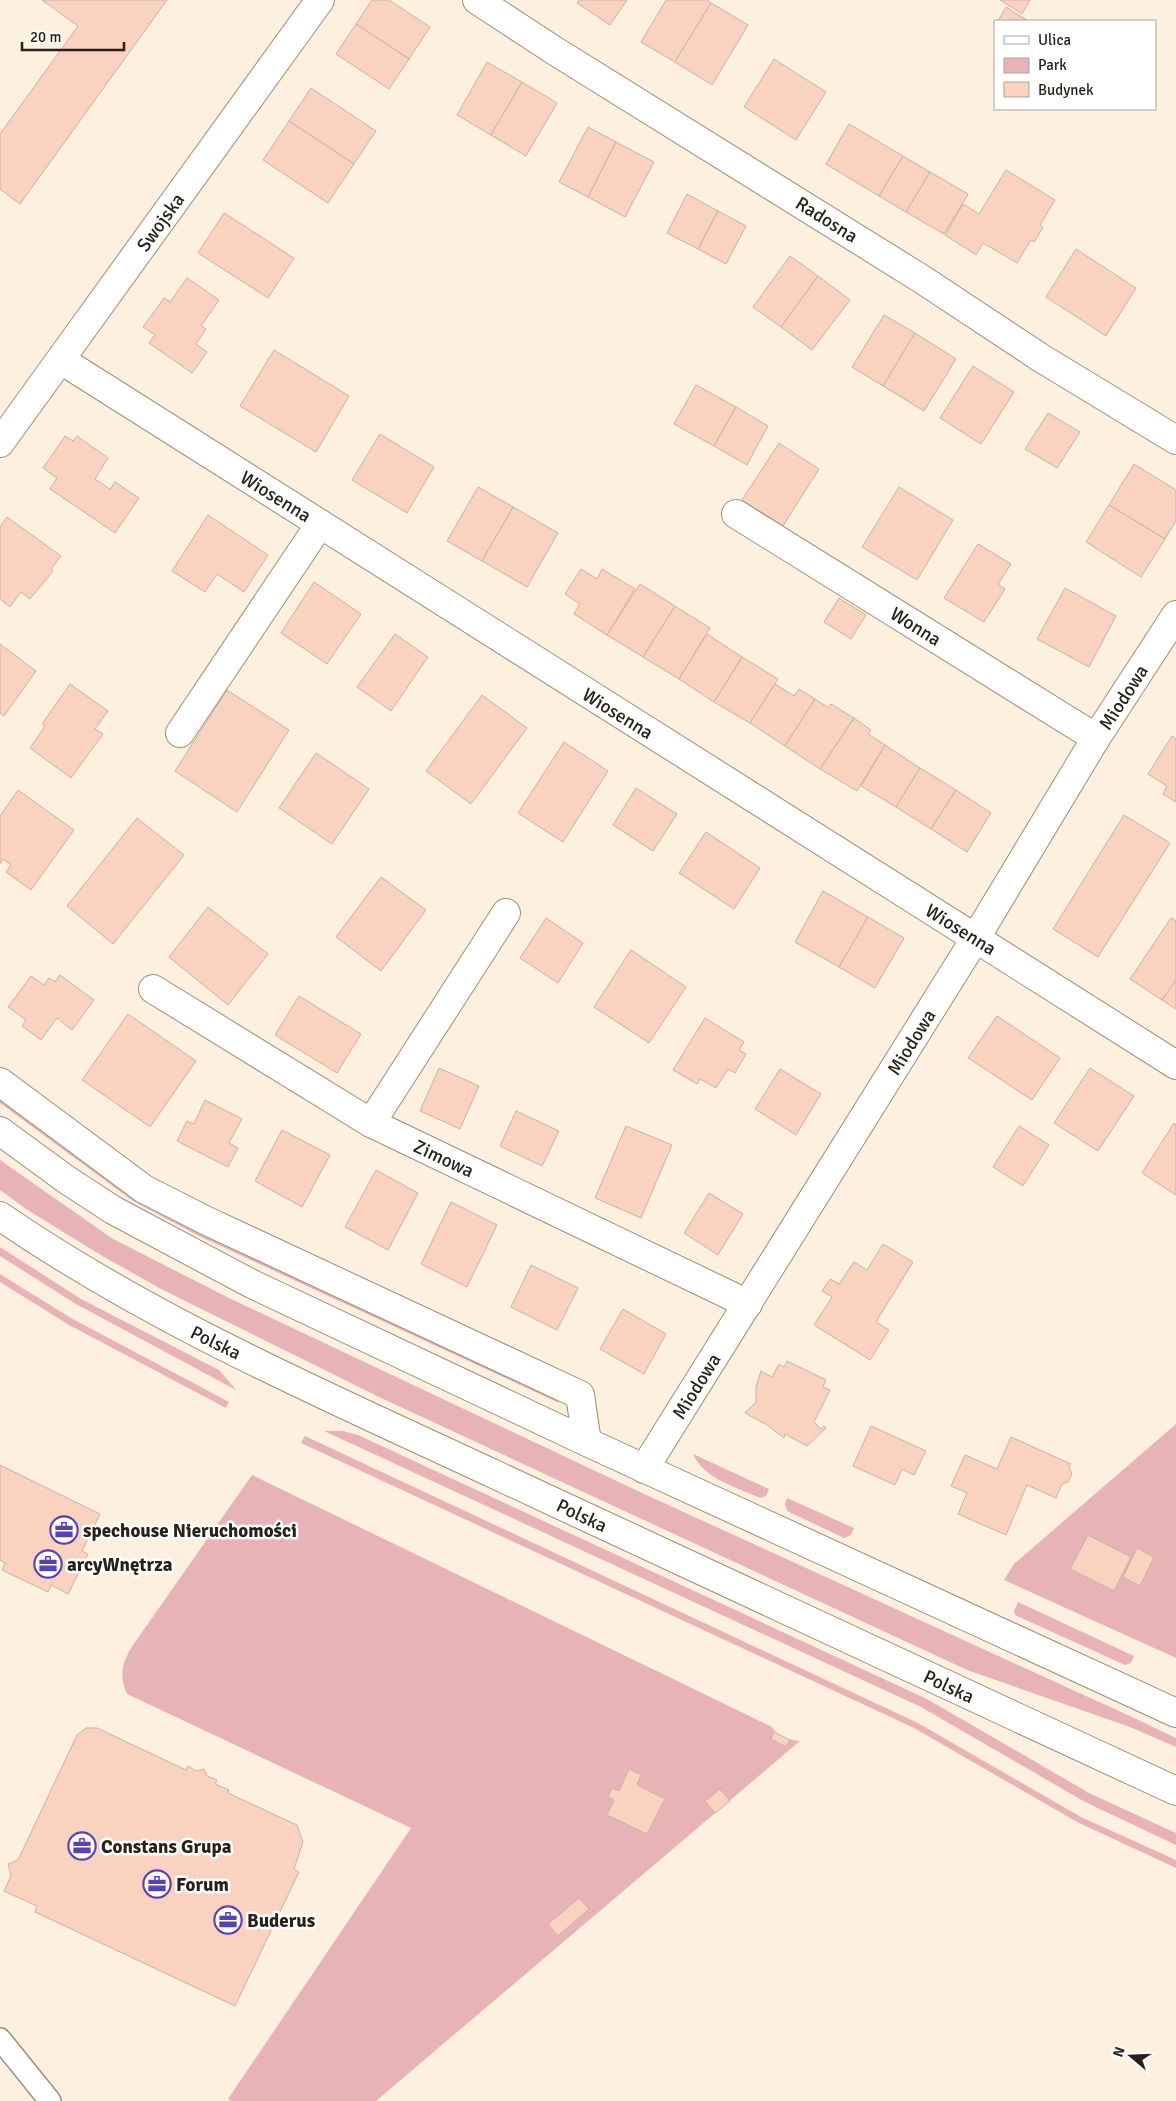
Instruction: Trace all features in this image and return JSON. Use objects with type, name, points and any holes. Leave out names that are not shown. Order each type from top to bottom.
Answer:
[{"type":"street","name":"Swojska","points":[[0,443],[320,0]]},
{"type":"street","name":"Radosna","points":[[477,0],[555,51],[904,267],[1040,358],[1176,440]]},
{"type":"street","name":"Wiosenna","points":[[61,360],[1176,1065]]},
{"type":"street","name":"Wonna","points":[[736,514],[1096,738]]},
{"type":"street","points":[[180,734],[320,524]]},
{"type":"street","name":"Miodowa","points":[[644,1469],[975,938],[1096,738],[1176,615]]},
{"type":"street","points":[[371,1123],[506,913]]},
{"type":"street","name":"Zimowa","points":[[153,989],[371,1123],[748,1304]]},
{"type":"street","points":[[0,1082],[144,1189],[207,1221],[580,1395],[587,1442]]},
{"type":"street","points":[[0,1131],[67,1180],[113,1210],[166,1241],[252,1284],[644,1469],[1176,1713]]},
{"type":"street","name":"Polska","points":[[0,1216],[42,1245],[122,1292],[292,1380],[1176,1792]]},
{"type":"lane","points":[[0,2039],[50,2101]]},
{"type":"green space","points":[[0,1094],[137,1196],[551,1393],[559,1403],[199,1236],[133,1201],[0,1103]]},
{"type":"green space","points":[[0,1160],[113,1239],[231,1299],[642,1493],[1132,1717],[1176,1738],[1176,1747],[1130,1727],[967,1670],[379,1397],[163,1290],[104,1257],[26,1209],[0,1190]]},
{"type":"green space","points":[[0,1247],[81,1299],[219,1370],[236,1390],[76,1304],[0,1256]]},
{"type":"green space","points":[[0,1274],[71,1318],[229,1402],[226,1408],[69,1325],[0,1282]]},
{"type":"green space","points":[[1176,1424],[1176,1658],[1004,1580],[1014,1564]]},
{"type":"green space","points":[[324,1431],[342,1431],[358,1435],[927,1699],[1091,1794],[1176,1833],[1176,1845],[1085,1802],[921,1707]]},
{"type":"green space","points":[[305,1436],[918,1723],[1081,1817],[1176,1860],[1176,1868],[1077,1822],[914,1728],[301,1443]]},
{"type":"green space","points":[[693,1454],[769,1489],[766,1496],[760,1498],[713,1476],[698,1463]]},
{"type":"green space","points":[[252,1475],[772,1727],[784,1737],[800,1741],[376,2101],[231,2101],[228,2099],[411,1828],[127,1694],[122,1676],[125,1659],[131,1648]]},
{"type":"green space","points":[[787,1498],[854,1528],[851,1535],[844,1538],[787,1511],[785,1504]]},
{"type":"green space","points":[[1018,1602],[1134,1656],[1131,1663],[1125,1665],[1015,1615],[1014,1611]]},
{"type":"building","points":[[42,0],[167,0],[20,204],[0,189],[0,134],[78,26]]},
{"type":"building","points":[[372,0],[389,0],[430,27],[409,59],[356,24]]},
{"type":"building","points":[[579,0],[627,0],[610,25],[577,3]]},
{"type":"building","points":[[666,0],[707,0],[711,3],[675,62],[641,42]]},
{"type":"building","points":[[1000,0],[1030,0],[1022,14]]},
{"type":"building","points":[[711,3],[748,25],[712,85],[675,62]]},
{"type":"building","points":[[1006,7],[1027,20],[999,20]]},
{"type":"building","points":[[356,24],[409,59],[389,89],[336,54]]},
{"type":"building","points":[[774,59],[826,92],[796,140],[744,107]]},
{"type":"building","points":[[487,62],[522,82],[491,135],[457,115]]},
{"type":"building","points":[[522,82],[557,103],[526,156],[491,135]]},
{"type":"building","points":[[311,88],[376,131],[354,164],[289,121]]},
{"type":"building","points":[[289,121],[354,164],[328,203],[263,160]]},
{"type":"building","points":[[849,124],[903,156],[879,196],[826,164]]},
{"type":"building","points":[[588,127],[616,142],[588,197],[559,182]]},
{"type":"building","points":[[616,142],[654,162],[625,217],[588,197]]},
{"type":"building","points":[[903,156],[930,172],[906,212],[879,196]]},
{"type":"building","points":[[1006,170],[1055,200],[1040,225],[1043,227],[1034,242],[1031,240],[1017,263],[983,243],[976,255],[945,235],[963,204],[979,214]]},
{"type":"building","points":[[930,172],[968,194],[944,234],[906,212]]},
{"type":"building","points":[[687,194],[718,211],[698,249],[667,233]]},
{"type":"building","points":[[718,211],[746,226],[726,264],[698,249]]},
{"type":"building","points":[[224,213],[294,258],[268,298],[198,253]]},
{"type":"building","points":[[1076,249],[1136,288],[1106,336],[1046,297]]},
{"type":"building","points":[[790,256],[818,276],[781,327],[753,307]]},
{"type":"building","points":[[818,276],[850,300],[812,350],[781,327]]},
{"type":"building","points":[[187,278],[219,300],[201,326],[206,329],[196,344],[207,352],[192,373],[149,343],[155,335],[143,327],[164,298],[170,302]]},
{"type":"building","points":[[884,315],[915,333],[883,386],[852,367]]},
{"type":"building","points":[[915,333],[956,359],[924,411],[883,386]]},
{"type":"building","points":[[274,350],[349,396],[316,452],[240,406]]},
{"type":"building","points":[[973,366],[1014,392],[981,444],[940,418]]},
{"type":"building","points":[[696,385],[736,407],[714,446],[674,424]]},
{"type":"building","points":[[736,407],[768,426],[747,465],[714,446]]},
{"type":"building","points":[[1048,413],[1080,432],[1057,468],[1025,449]]},
{"type":"building","points":[[380,434],[434,467],[407,513],[352,480]]},
{"type":"building","points":[[65,436],[73,441],[77,436],[108,458],[95,479],[110,489],[115,482],[139,498],[115,533],[50,489],[57,478],[43,468]]},
{"type":"building","points":[[779,443],[819,469],[783,526],[742,500]]},
{"type":"building","points":[[1134,464],[1176,490],[1176,521],[1165,539],[1109,505]]},
{"type":"building","points":[[478,487],[513,507],[482,561],[447,541]]},
{"type":"building","points":[[899,487],[953,520],[917,580],[862,547]]},
{"type":"building","points":[[1109,505],[1165,539],[1141,577],[1086,542]]},
{"type":"building","points":[[513,507],[558,533],[527,587],[482,561]]},
{"type":"building","points":[[208,515],[268,555],[244,592],[217,574],[205,592],[172,571]]},
{"type":"building","points":[[7,517],[61,556],[51,569],[53,571],[30,599],[21,592],[10,607],[0,599],[0,527]]},
{"type":"building","points":[[978,544],[1011,564],[998,584],[1005,589],[984,622],[944,598]]},
{"type":"building","points":[[581,569],[597,579],[602,569],[635,589],[607,635],[574,614],[580,604],[565,594]]},
{"type":"building","points":[[314,582],[361,614],[327,664],[281,633]]},
{"type":"building","points":[[640,584],[675,606],[643,657],[607,635]]},
{"type":"building","points":[[1065,588],[1116,616],[1089,667],[1037,639]]},
{"type":"building","points":[[839,598],[866,615],[851,639],[824,622]]},
{"type":"building","points":[[675,606],[710,628],[679,679],[643,657]]},
{"type":"building","points":[[395,634],[428,657],[391,711],[357,687]]},
{"type":"building","points":[[707,634],[742,657],[714,702],[679,679]]},
{"type":"building","points":[[0,644],[36,671],[4,716],[0,713]]},
{"type":"building","points":[[742,657],[778,679],[750,723],[714,702]]},
{"type":"building","points":[[70,684],[108,711],[95,729],[103,734],[71,778],[30,748],[45,726],[42,724]]},
{"type":"building","points":[[775,684],[794,696],[799,689],[815,699],[785,746],[750,723]]},
{"type":"building","points":[[227,690],[289,730],[237,812],[175,771]]},
{"type":"building","points":[[482,695],[527,728],[471,804],[426,771]]},
{"type":"building","points":[[815,699],[829,708],[831,704],[854,718],[820,769],[785,746]]},
{"type":"building","points":[[854,718],[871,730],[868,734],[885,745],[857,791],[820,769]]},
{"type":"building","points":[[1172,736],[1176,739],[1176,802],[1163,794],[1167,786],[1148,774]]},
{"type":"building","points":[[564,742],[608,771],[563,842],[518,813]]},
{"type":"building","points":[[885,745],[920,768],[896,807],[861,786]]},
{"type":"building","points":[[316,753],[369,789],[332,844],[279,808]]},
{"type":"building","points":[[920,768],[956,790],[931,829],[896,807]]},
{"type":"building","points":[[636,788],[677,814],[653,851],[613,825]]},
{"type":"building","points":[[18,790],[74,830],[31,890],[6,872],[11,865],[3,859],[0,864],[0,816]]},
{"type":"building","points":[[956,790],[991,813],[967,852],[931,829]]},
{"type":"building","points":[[1124,815],[1170,843],[1098,957],[1053,929]]},
{"type":"building","points":[[137,818],[184,855],[113,944],[67,906]]},
{"type":"building","points":[[706,832],[760,868],[734,909],[679,873]]},
{"type":"building","points":[[381,877],[426,910],[381,971],[336,937]]},
{"type":"building","points":[[823,891],[868,917],[839,967],[795,942]]},
{"type":"building","points":[[208,907],[268,954],[228,1005],[169,957]]},
{"type":"building","points":[[868,917],[904,938],[875,988],[839,967]]},
{"type":"building","points":[[546,918],[583,943],[558,983],[520,958]]},
{"type":"building","points":[[1171,918],[1176,921],[1176,980],[1162,1000],[1130,979]]},
{"type":"building","points":[[631,950],[686,987],[649,1043],[594,1007]]},
{"type":"building","points":[[60,975],[94,1000],[72,1030],[57,1018],[41,1040],[22,1026],[26,1020],[8,1007],[31,976],[44,985],[49,978],[55,982]]},
{"type":"building","points":[[1176,980],[1176,1009],[1162,1000]]},
{"type":"building","points":[[299,996],[361,1034],[337,1073],[275,1035]]},
{"type":"building","points":[[128,1014],[196,1061],[150,1127],[82,1080]]},
{"type":"building","points":[[997,1016],[1060,1058],[1032,1100],[968,1058]]},
{"type":"building","points":[[705,1018],[744,1042],[739,1050],[746,1054],[735,1073],[728,1069],[716,1088],[700,1079],[697,1084],[673,1070]]},
{"type":"building","points":[[439,1068],[479,1086],[460,1129],[420,1111]]},
{"type":"building","points":[[1090,1068],[1134,1096],[1098,1151],[1054,1123]]},
{"type":"building","points":[[780,1069],[821,1094],[796,1135],[755,1109]]},
{"type":"building","points":[[205,1100],[242,1119],[229,1143],[238,1148],[228,1167],[177,1141],[187,1121],[194,1124]]},
{"type":"building","points":[[516,1111],[559,1131],[542,1166],[500,1146]]},
{"type":"building","points":[[1174,1123],[1176,1125],[1176,1195],[1142,1173]]},
{"type":"building","points":[[626,1126],[672,1145],[641,1218],[595,1198]]},
{"type":"building","points":[[1019,1126],[1049,1145],[1023,1186],[993,1167]]},
{"type":"building","points":[[282,1130],[330,1155],[302,1207],[255,1181]]},
{"type":"building","points":[[376,1170],[418,1193],[388,1250],[345,1227]]},
{"type":"building","points":[[709,1193],[743,1214],[718,1255],[684,1233]]},
{"type":"building","points":[[451,1202],[497,1225],[467,1287],[421,1264]]},
{"type":"building","points":[[883,1244],[913,1262],[876,1322],[889,1330],[870,1360],[814,1325],[832,1297],[822,1291],[830,1279],[839,1284],[854,1262],[867,1270]]},
{"type":"building","points":[[531,1265],[578,1288],[557,1330],[511,1307]]},
{"type":"building","points":[[623,1309],[666,1334],[644,1374],[600,1349]]},
{"type":"building","points":[[787,1361],[826,1380],[823,1387],[830,1390],[814,1422],[821,1429],[824,1426],[826,1428],[807,1446],[785,1434],[784,1438],[767,1425],[745,1413],[756,1402],[756,1387],[761,1371],[772,1377],[779,1364],[784,1367]]},
{"type":"building","points":[[871,1426],[926,1451],[914,1475],[902,1469],[895,1485],[853,1466]]},
{"type":"building","points":[[1011,1437],[1071,1464],[1069,1467],[1072,1474],[1068,1482],[1062,1484],[1056,1498],[1027,1485],[1006,1535],[958,1514],[967,1493],[951,1486],[965,1455],[997,1469]]},
{"type":"building","points":[[0,1465],[100,1514],[82,1551],[88,1554],[68,1594],[51,1585],[48,1592],[2,1570],[5,1563],[0,1560]]},
{"type":"building","points":[[1088,1535],[1131,1557],[1114,1591],[1070,1569]]},
{"type":"building","points":[[1137,1548],[1154,1557],[1140,1586],[1123,1577]]},
{"type":"building","points":[[86,1728],[97,1728],[186,1770],[188,1766],[196,1771],[204,1769],[207,1776],[217,1780],[215,1784],[229,1790],[228,1793],[297,1825],[303,1842],[294,1869],[299,1872],[235,2006],[35,1912],[37,1906],[4,1891],[11,1876],[8,1864],[18,1860],[77,1735]]},
{"type":"building","points":[[774,1732],[790,1740],[786,1747],[771,1739]]},
{"type":"building","points":[[629,1769],[641,1775],[637,1785],[665,1799],[647,1834],[607,1815],[614,1800],[608,1797],[612,1788],[619,1791]]},
{"type":"building","points":[[720,1789],[730,1801],[715,1813],[705,1801]]},
{"type":"building","points":[[579,1898],[589,1909],[558,1936],[548,1924]]},
{"type":"place","name":"spechouse Nieruchomości","points":[[64,1530]]},
{"type":"place","name":"arcyWnętrza","points":[[48,1564]]},
{"type":"place","name":"Constans Grupa","points":[[82,1846]]},
{"type":"place","name":"Forum","points":[[157,1884]]},
{"type":"place","name":"Buderus","points":[[228,1920]]}]
